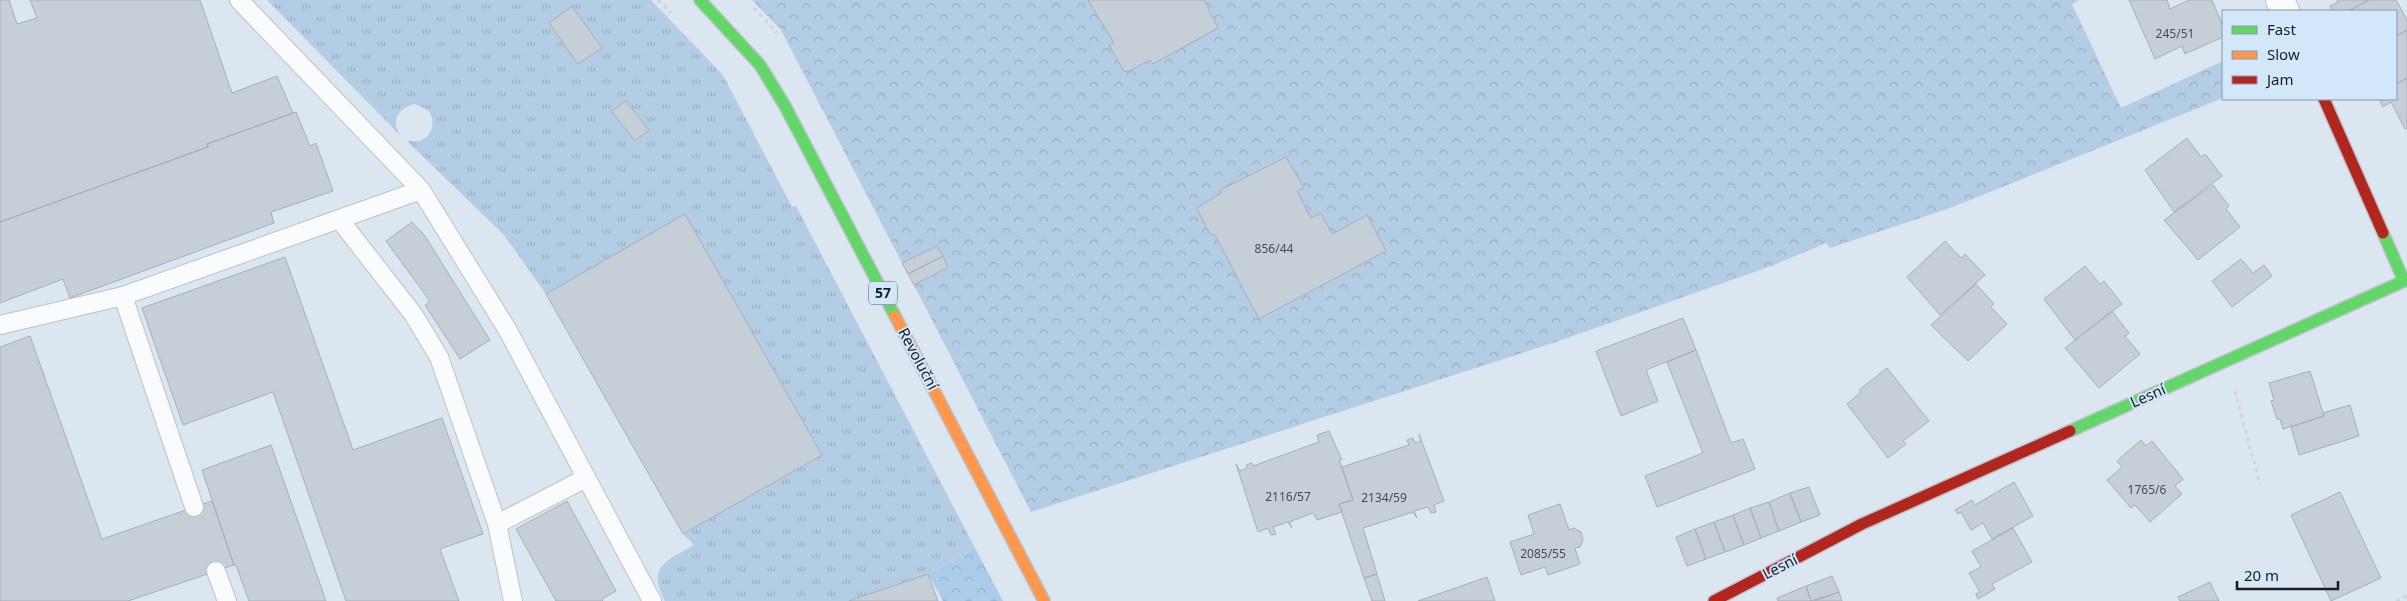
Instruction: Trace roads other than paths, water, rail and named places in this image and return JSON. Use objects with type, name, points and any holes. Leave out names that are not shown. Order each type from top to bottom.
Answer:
[{"type":"street","name":"Revoluční","points":[[700,0],[760,65],[785,106],[1044,601]]},
{"type":"street","name":"Lesní","points":[[1714,601],[1862,524],[2404,281],[2324,100]]},
{"type":"lane","points":[[239,0],[421,190],[507,329],[652,601]]},
{"type":"lane","points":[[0,325],[123,296],[421,190]]},
{"type":"lane","points":[[339,219],[413,314],[439,357],[497,524],[513,601]]},
{"type":"lane","points":[[123,296],[194,507]]},
{"type":"lane","points":[[497,524],[586,478]]},
{"type":"lane","points":[[216,571],[227,601]]}]
